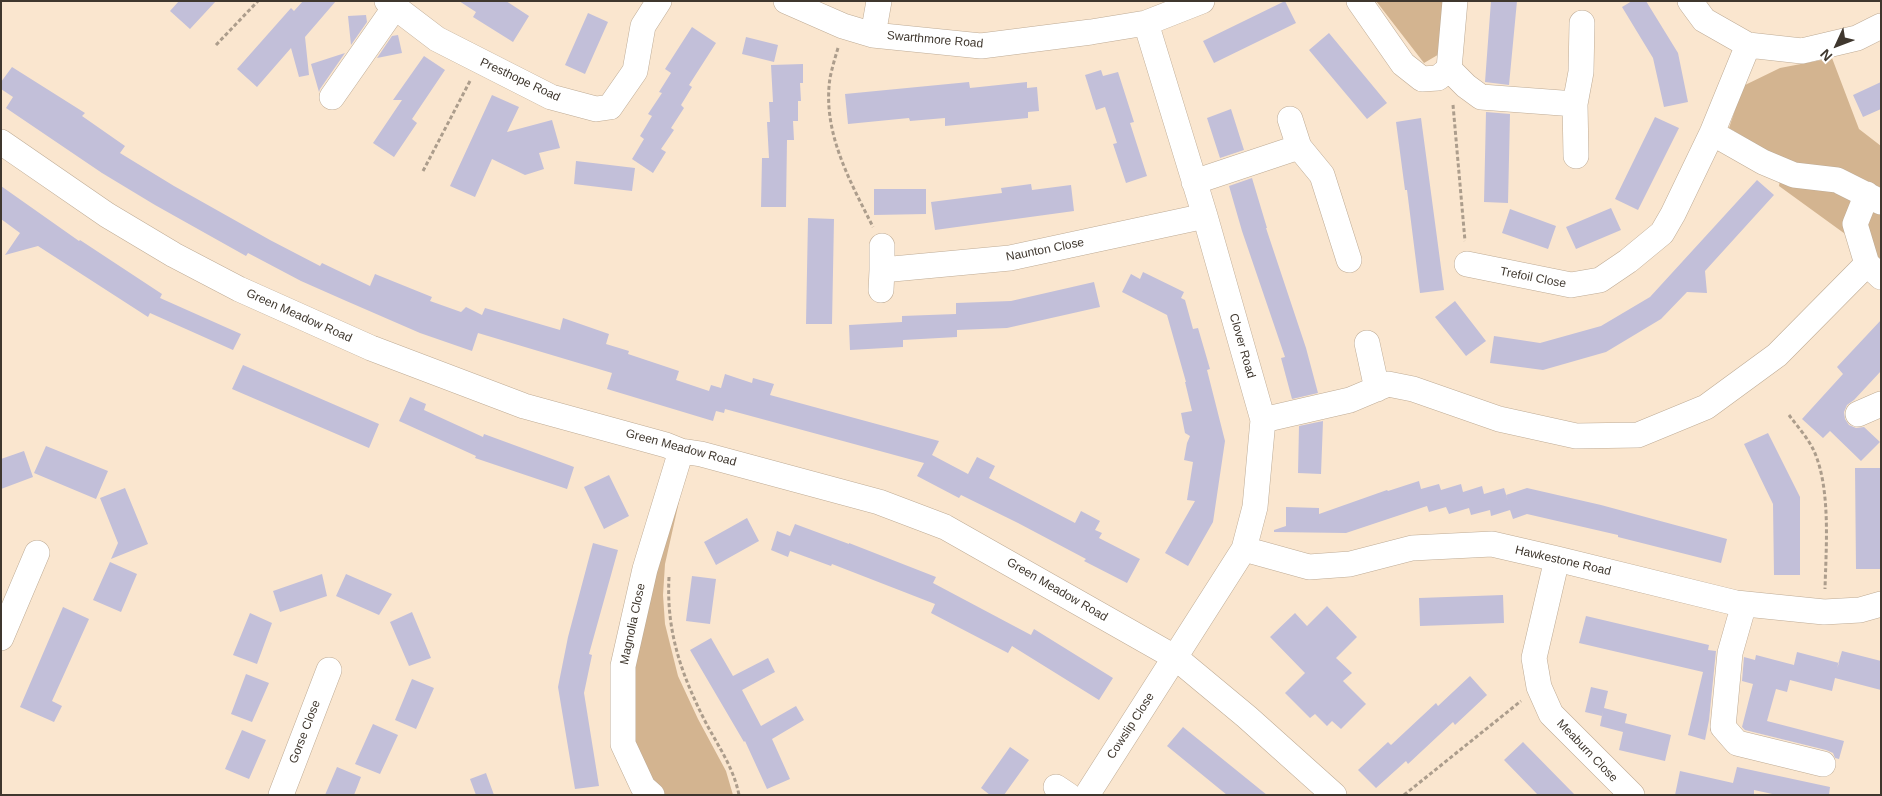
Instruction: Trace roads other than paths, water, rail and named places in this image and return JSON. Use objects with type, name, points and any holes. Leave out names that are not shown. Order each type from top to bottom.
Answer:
[{"type":"street","name":"Presthope Road","points":[[391,4],[437,39],[551,97],[596,109],[610,107],[635,71],[643,26],[659,1]]},
{"type":"street","name":"Swarthmore Road","points":[[786,1],[843,26],[874,35],[981,46],[1146,23],[1202,1]]},
{"type":"street","points":[[874,35],[879,1]]},
{"type":"street","points":[[1359,1],[1403,64],[1422,79],[1438,78],[1450,69]]},
{"type":"street","points":[[1455,1],[1450,69],[1466,86],[1481,97],[1575,104]]},
{"type":"street","points":[[1690,1],[1704,20],[1748,45],[1802,52],[1857,38],[1881,26]]},
{"type":"street","points":[[332,97],[391,4]]},
{"type":"street","name":"Clover Road","points":[[1146,23],[1205,216],[1263,420],[1255,507],[1244,549],[1176,658]]},
{"type":"street","points":[[1576,156],[1575,104],[1582,72],[1582,23]]},
{"type":"street","name":"Trefoil Close","points":[[1467,264],[1571,285],[1600,280],[1628,261],[1662,233],[1673,214],[1712,133],[1748,45]]},
{"type":"street","points":[[1290,119],[1299,147],[1322,175],[1349,260]]},
{"type":"street","points":[[1263,420],[1350,400],[1388,384],[1413,389],[1499,419],[1576,436],[1638,436],[1706,407],[1777,355],[1874,271],[1855,224],[1874,198],[1837,180],[1794,175],[1763,162],[1712,133]]},
{"type":"street","name":"Green Meadow Road","points":[[1,142],[107,215],[174,255],[239,289],[371,348],[524,406],[666,445],[681,451],[701,454],[879,502],[945,527],[1176,658],[1247,717],[1334,795]]},
{"type":"street","points":[[1194,182],[1299,147]]},
{"type":"street","name":"Naunton Close","points":[[882,269],[1010,258],[1205,216]]},
{"type":"street","points":[[1367,343],[1377,389]]},
{"type":"street","points":[[1858,414],[1881,404]]},
{"type":"street","name":"Magnolia Close","points":[[652,795],[643,788],[623,744],[623,666],[645,570],[681,451]]},
{"type":"street","name":"Hawkestone Road","points":[[1244,549],[1309,567],[1350,564],[1412,548],[1492,544],[1744,604],[1824,612],[1860,610],[1881,604]]},
{"type":"street","points":[[1,638],[37,553]]},
{"type":"street","name":"Meaburn Close","points":[[1557,558],[1534,658],[1539,687],[1551,714],[1632,795]]},
{"type":"street","points":[[1744,604],[1730,654],[1723,727],[1737,743],[1823,764]]},
{"type":"street","name":"Cowslip Close","points":[[1087,795],[1176,658]]},
{"type":"street","name":"Gorse Close","points":[[281,795],[329,670]]}]
